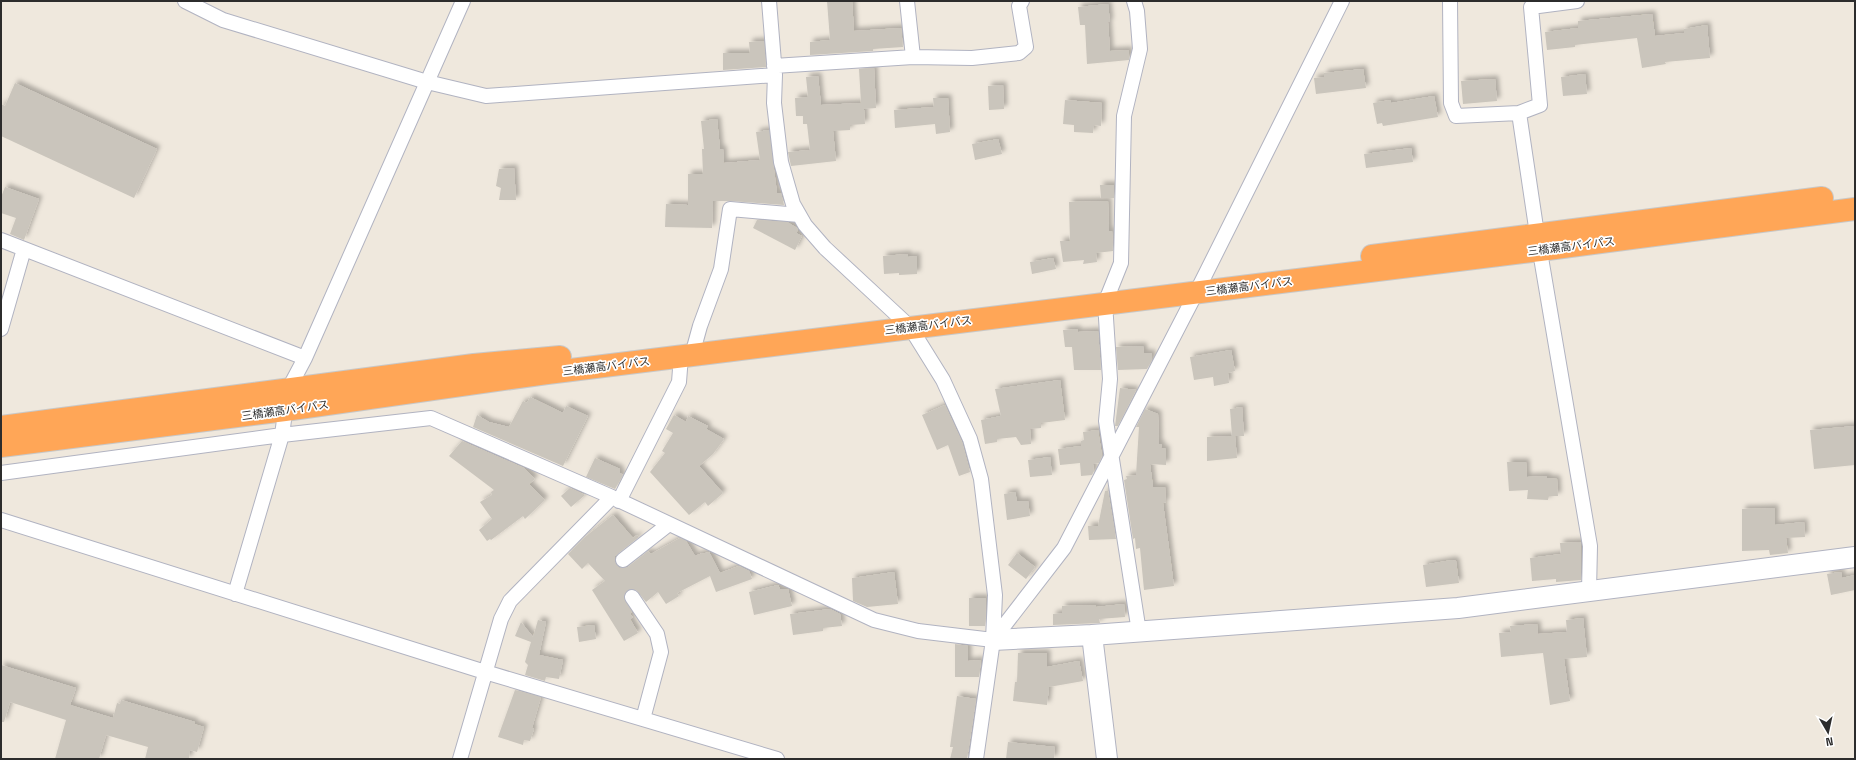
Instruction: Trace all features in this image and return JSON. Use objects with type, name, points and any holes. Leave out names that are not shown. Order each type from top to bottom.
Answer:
[{"type":"highway","name":"三橋瀬高バイパス","points":[[1,446],[287,400],[474,365],[546,359],[690,351],[903,321],[1199,286],[1539,242],[1855,194]]},
{"type":"highway","name":"三橋瀬高バイパス","points":[[1539,242],[1855,209]]},
{"type":"highway","name":"三橋瀬高バイパス","points":[[1,427],[287,400]]},
{"type":"street","points":[[185,1],[208,6],[223,20],[427,82],[486,96],[913,57],[972,58],[1019,53],[1026,47],[1019,6],[1022,1]]},
{"type":"street","points":[[235,594],[282,436],[287,400],[463,1]]},
{"type":"street","points":[[769,1],[774,70],[774,102],[781,162],[793,204],[805,224],[825,248],[903,321],[943,380],[970,439],[981,478],[995,595],[993,640],[976,759]]},
{"type":"street","points":[[907,1],[913,57]]},
{"type":"street","points":[[1134,1],[1137,11],[1140,48],[1124,116],[1121,263],[1108,297],[1110,379],[1106,421],[1139,632]]},
{"type":"street","points":[[993,640],[1064,548],[1199,286],[1342,1]]},
{"type":"street","points":[[1450,1],[1451,102],[1456,116],[1519,113],[1540,105],[1531,6],[1577,1]]},
{"type":"street","points":[[1519,113],[1590,546],[1589,591]]},
{"type":"street","points":[[460,759],[501,619],[510,601],[615,499],[679,382],[721,269],[730,209],[799,214]]},
{"type":"street","points":[[1,240],[306,358]]},
{"type":"street","points":[[1,329],[24,249]]},
{"type":"street","points":[[1,473],[431,418],[615,499],[874,620],[918,631],[993,640],[1139,632],[1458,608],[1855,557]]},
{"type":"street","points":[[1,520],[485,672],[777,759]]},
{"type":"street","points":[[623,560],[669,524]]},
{"type":"street","points":[[632,597],[657,634],[661,652],[643,719]]},
{"type":"street","points":[[1092,635],[1107,759]]},
{"type":"building","points":[[827,1],[852,1],[854,31],[901,28],[903,47],[873,49],[873,51],[810,55],[810,42],[830,40]]},
{"type":"building","points":[[1108,4],[1110,22],[1108,22],[1110,51],[1129,50],[1129,60],[1087,64],[1085,25],[1080,25],[1078,7]]},
{"type":"building","points":[[1652,14],[1655,36],[1684,33],[1684,29],[1707,25],[1710,58],[1665,62],[1666,64],[1642,68],[1637,38],[1575,45],[1575,47],[1547,50],[1545,32],[1578,28],[1578,21]]},
{"type":"building","points":[[764,41],[766,67],[723,70],[723,53],[750,53],[749,42]]},
{"type":"building","points":[[874,68],[876,108],[864,109],[865,124],[850,125],[850,130],[833,131],[836,161],[791,166],[788,152],[810,150],[807,124],[803,124],[803,116],[796,116],[795,98],[808,97],[806,77],[818,76],[821,105],[861,103],[859,69]]},
{"type":"building","points":[[1363,69],[1366,88],[1316,94],[1314,78],[1324,77],[1324,73]]},
{"type":"building","points":[[1585,74],[1587,94],[1563,96],[1561,77]]},
{"type":"building","points":[[1495,79],[1497,101],[1463,104],[1461,81]]},
{"type":"building","points":[[15,83],[157,149],[134,198],[1,136],[1,104],[5,106]]},
{"type":"building","points":[[1003,85],[1004,109],[989,110],[988,86]]},
{"type":"building","points":[[1434,96],[1438,117],[1383,126],[1382,123],[1377,124],[1373,103],[1390,100],[1391,103]]},
{"type":"building","points":[[933,98],[948,98],[950,132],[936,134],[935,124],[895,128],[894,110],[934,107]]},
{"type":"building","points":[[1065,100],[1102,103],[1101,126],[1094,125],[1093,133],[1074,132],[1074,125],[1063,124]]},
{"type":"building","points":[[717,119],[720,149],[723,149],[724,163],[760,160],[756,132],[769,130],[777,193],[781,193],[784,205],[713,201],[712,228],[665,227],[666,204],[688,205],[688,174],[703,174],[702,149],[704,149],[701,121]]},
{"type":"building","points":[[998,139],[1002,154],[975,160],[972,144]]},
{"type":"building","points":[[1411,148],[1413,162],[1366,168],[1364,154]]},
{"type":"building","points":[[514,168],[516,200],[499,200],[501,188],[496,186],[499,169]]},
{"type":"building","points":[[1100,185],[1114,185],[1114,198],[1101,198]]},
{"type":"building","points":[[5,187],[39,199],[24,240],[10,234],[16,218],[1,213],[1,197]]},
{"type":"building","points":[[1108,201],[1109,231],[1112,231],[1113,251],[1096,253],[1097,262],[1083,264],[1084,260],[1063,262],[1060,241],[1070,241],[1069,202]]},
{"type":"building","points":[[757,220],[787,222],[797,228],[798,230],[796,233],[802,236],[795,250],[753,228]]},
{"type":"building","points":[[908,254],[908,257],[917,256],[917,274],[884,274],[883,256]]},
{"type":"building","points":[[1053,258],[1056,269],[1032,274],[1030,262]]},
{"type":"building","points":[[1077,329],[1078,332],[1098,331],[1101,370],[1074,370],[1072,347],[1065,347],[1063,330]]},
{"type":"building","points":[[1143,346],[1144,353],[1152,353],[1152,360],[1147,369],[1118,370],[1116,347]]},
{"type":"building","points":[[1231,350],[1235,371],[1228,373],[1229,383],[1214,386],[1213,377],[1194,380],[1190,357]]},
{"type":"building","points":[[1060,380],[1065,420],[1041,423],[1041,428],[1030,429],[1031,444],[1021,445],[1016,437],[997,439],[997,442],[985,444],[981,420],[1001,416],[995,389]]},
{"type":"building","points":[[1120,388],[1136,390],[1118,426],[1115,426]]},
{"type":"building","points":[[530,397],[563,413],[566,406],[588,416],[563,466],[473,427],[477,415],[489,422],[509,427],[523,401],[527,403]]},
{"type":"building","points":[[945,405],[962,442],[970,472],[959,476],[948,445],[937,450],[922,415]]},
{"type":"building","points":[[1242,407],[1244,436],[1235,436],[1237,458],[1207,461],[1207,437],[1232,436],[1230,409]]},
{"type":"building","points":[[1145,409],[1158,414],[1159,444],[1162,444],[1161,448],[1166,449],[1166,465],[1150,464],[1153,487],[1165,487],[1166,502],[1163,503],[1174,586],[1144,590],[1140,548],[1136,549],[1135,538],[1133,539],[1124,480],[1127,479],[1126,476],[1136,475],[1139,427],[1136,427]]},
{"type":"building","points":[[674,415],[686,422],[688,416],[708,426],[706,429],[724,439],[713,454],[699,466],[723,493],[708,506],[705,502],[689,515],[650,472],[665,453],[662,451],[673,433],[666,429]]},
{"type":"building","points":[[1855,426],[1855,465],[1814,469],[1810,430]]},
{"type":"building","points":[[1098,430],[1102,456],[1099,463],[1093,464],[1094,471],[1092,475],[1081,476],[1080,463],[1060,465],[1058,449],[1081,446],[1081,441],[1084,440],[1083,432]]},
{"type":"building","points":[[462,441],[524,468],[535,479],[529,484],[545,500],[525,519],[523,516],[491,540],[490,539],[487,541],[479,530],[492,519],[480,502],[492,495],[491,492],[494,490],[449,456]]},
{"type":"building","points":[[1050,457],[1052,475],[1030,477],[1028,460]]},
{"type":"building","points":[[595,458],[620,469],[620,473],[623,475],[615,489],[586,477]]},
{"type":"building","points":[[1507,462],[1526,462],[1527,477],[1547,476],[1547,478],[1557,479],[1558,496],[1549,496],[1548,500],[1527,499],[1528,490],[1509,491]]},
{"type":"building","points":[[570,488],[585,495],[571,507],[561,496]]},
{"type":"building","points":[[1105,491],[1108,491],[1116,539],[1089,540],[1088,526],[1098,526]]},
{"type":"building","points":[[1015,492],[1017,501],[1028,501],[1030,516],[1007,520],[1004,494]]},
{"type":"building","points":[[1775,508],[1775,525],[1804,522],[1805,537],[1786,538],[1788,553],[1770,555],[1769,550],[1742,551],[1742,509]]},
{"type":"building","points":[[613,515],[633,538],[637,535],[639,537],[615,556],[615,562],[619,568],[628,567],[648,551],[651,554],[680,538],[686,541],[695,556],[709,552],[720,573],[739,566],[749,571],[752,579],[716,592],[710,576],[677,593],[679,596],[666,604],[658,592],[646,602],[636,590],[628,590],[625,593],[624,598],[632,612],[630,614],[633,617],[630,619],[638,633],[624,641],[592,590],[605,581],[588,563],[582,569],[568,554],[585,537]]},
{"type":"building","points":[[1581,542],[1581,580],[1556,582],[1556,579],[1532,581],[1530,558],[1561,554],[1560,543]]},
{"type":"building","points":[[1017,553],[1035,567],[1026,579],[1008,565]]},
{"type":"building","points":[[1452,560],[1456,561],[1459,583],[1426,587],[1423,565]]},
{"type":"building","points":[[894,572],[898,604],[867,607],[853,601],[852,578]]},
{"type":"building","points":[[1841,572],[1842,578],[1855,575],[1855,590],[1831,595],[1827,574]]},
{"type":"building","points":[[778,585],[780,589],[788,589],[792,606],[754,615],[749,592]]},
{"type":"building","points":[[969,598],[986,598],[985,626],[969,626]]},
{"type":"building","points":[[1124,604],[1125,617],[1099,619],[1100,623],[1053,625],[1053,614],[1062,613],[1062,606],[1096,605],[1096,607]]},
{"type":"building","points":[[830,609],[840,614],[842,626],[823,628],[823,631],[793,635],[790,614]]},
{"type":"building","points":[[1583,618],[1587,657],[1564,659],[1570,701],[1550,705],[1543,653],[1501,657],[1499,633],[1511,632],[1510,626],[1537,624],[1538,634],[1567,632],[1566,620]]},
{"type":"building","points":[[538,620],[546,622],[539,655],[563,660],[559,679],[546,677],[545,681],[525,675],[528,665],[525,662],[531,642],[515,636],[521,622],[533,637]]},
{"type":"building","points":[[594,625],[596,639],[579,642],[577,627]]},
{"type":"building","points":[[955,644],[968,646],[968,661],[981,660],[979,677],[955,677]]},
{"type":"building","points":[[1018,653],[1047,653],[1047,667],[1079,661],[1083,681],[1049,687],[1047,705],[1013,701],[1015,682],[1017,682]]},
{"type":"building","points":[[1,665],[76,688],[70,705],[113,718],[117,703],[120,704],[121,700],[195,722],[194,724],[204,727],[197,752],[190,750],[189,759],[145,759],[148,747],[106,735],[99,759],[55,759],[66,720],[10,702],[4,722],[1,722]]},
{"type":"building","points":[[515,690],[541,697],[532,728],[534,729],[530,741],[524,740],[523,745],[498,737]]},
{"type":"building","points":[[957,696],[976,699],[967,759],[950,759],[953,747],[950,747]]},
{"type":"building","points":[[1008,742],[1055,747],[1054,759],[1006,759]]}]
